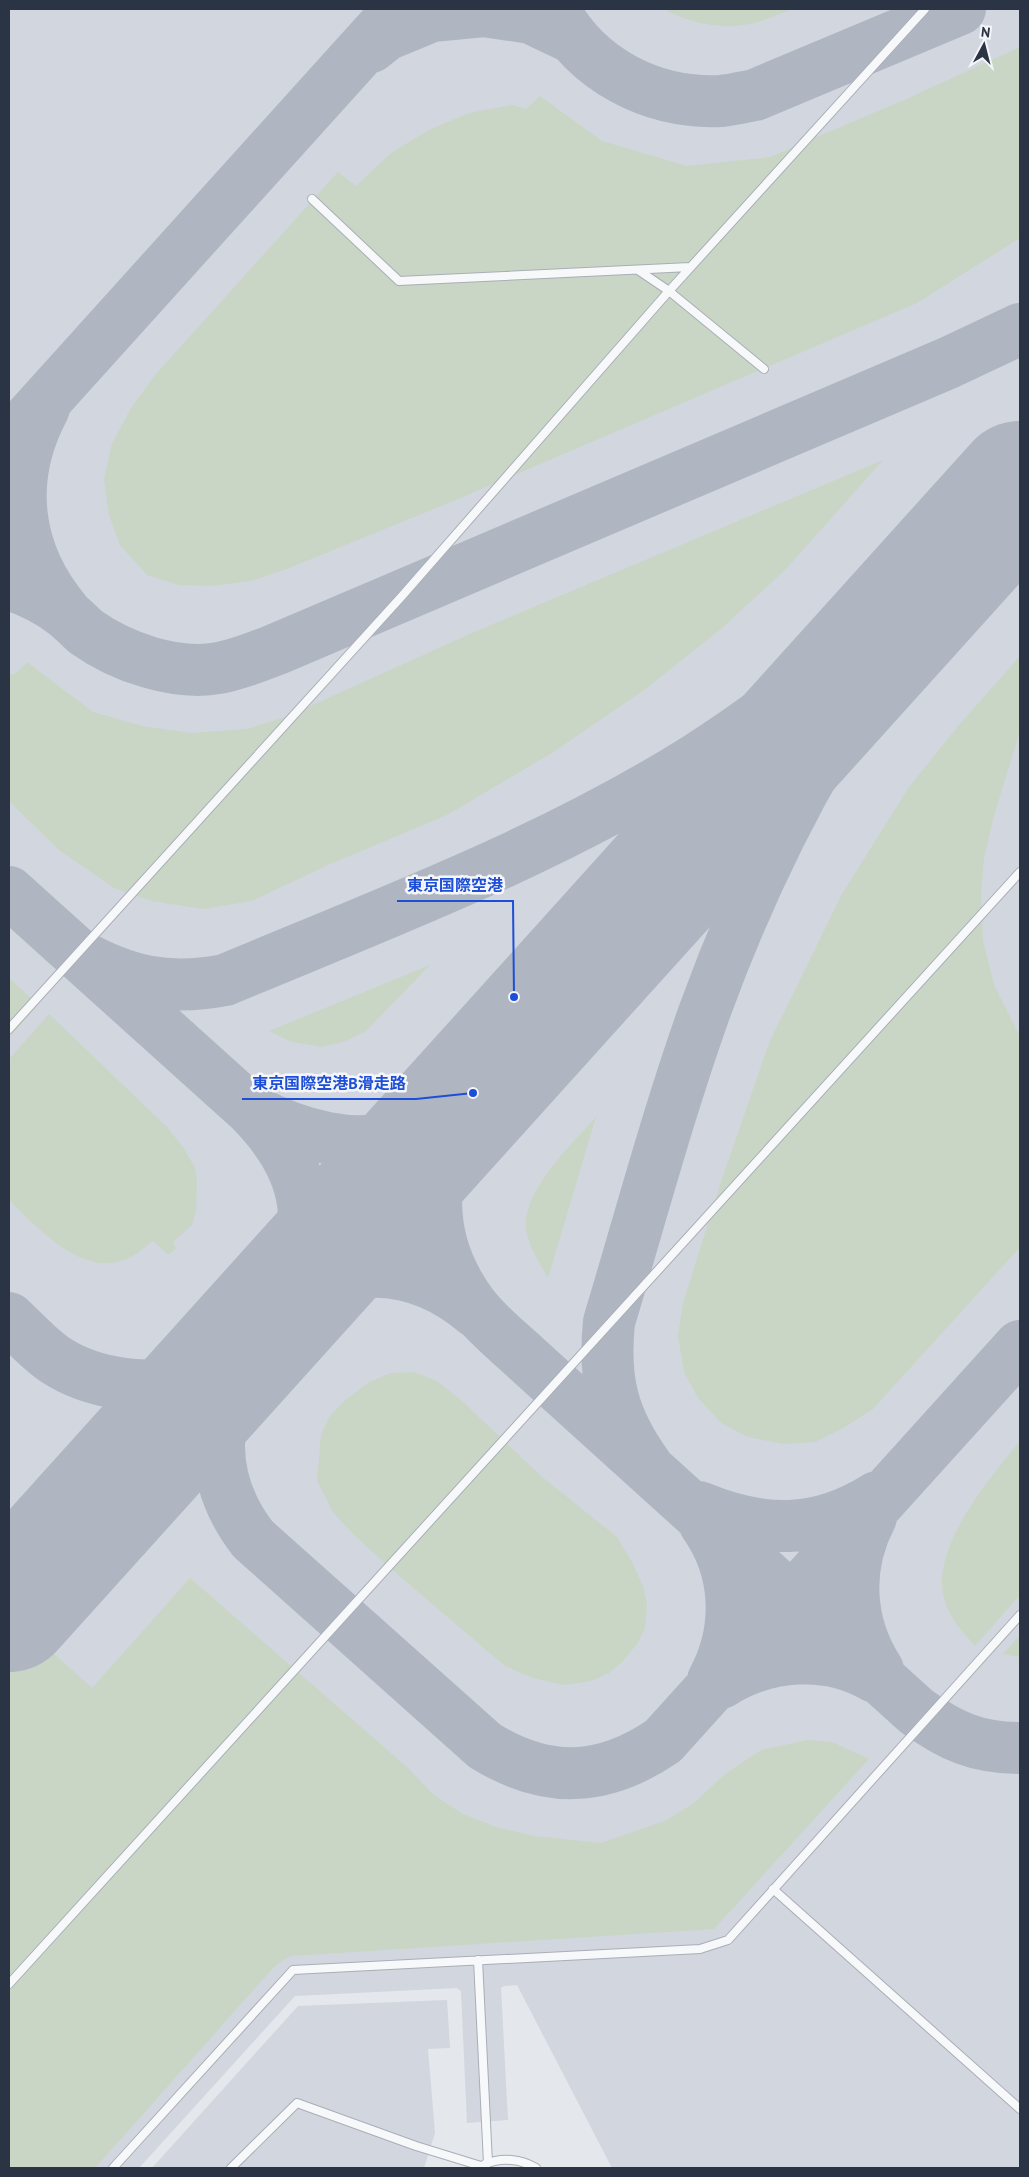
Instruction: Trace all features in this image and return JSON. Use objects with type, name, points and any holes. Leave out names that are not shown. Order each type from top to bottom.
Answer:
[{"type":"lane","points":[[9,1029],[402,596],[690,267],[925,9]]},
{"type":"lane","points":[[312,199],[399,281],[690,267]]},
{"type":"lane","points":[[638,270],[669,291],[764,369]]},
{"type":"lane","points":[[9,1984],[1020,872]]},
{"type":"lane","points":[[114,2168],[293,1970],[700,1949],[728,1940],[1020,1615]]},
{"type":"lane","points":[[774,1889],[1020,2109]]},
{"type":"lane","points":[[478,1960],[483,2166]]},
{"type":"lane","points":[[231,2168],[297,2103],[416,2146],[483,2166],[506,2159],[526,2162],[536,2168]]},
{"type":"shaded area","points":[[9,9],[1020,9],[1020,2168],[612,2168],[517,1985],[501,1988],[508,2120],[467,2123],[461,1991],[457,1988],[295,1996],[139,2168],[9,2168]]},
{"type":"shaded area","points":[[447,2000],[450,2048],[428,2049],[435,2133],[424,2168],[152,2168],[298,2006]]},
{"type":"green space","points":[[664,9],[792,9],[756,22],[723,26],[692,21]]},
{"type":"green space","points":[[1020,47],[1020,238],[917,303],[451,502],[289,568],[251,581],[210,586],[179,585],[147,575],[120,545],[109,515],[104,479],[112,444],[131,408],[155,375],[338,172],[356,186],[391,153],[429,130],[469,113],[512,105],[526,109],[540,96],[602,141],[687,166],[770,157],[904,100]]},
{"type":"green space","points":[[883,460],[785,570],[721,629],[644,690],[552,753],[447,815],[328,865],[252,901],[203,909],[152,901],[114,888],[59,850],[9,801],[9,674],[15,674],[27,662],[93,712],[142,726],[191,733],[247,729],[286,717],[472,633]]},
{"type":"green space","points":[[1020,656],[1020,731],[993,819],[984,859],[981,894],[983,941],[994,985],[1020,1037],[1020,1247],[873,1409],[845,1427],[815,1442],[783,1444],[748,1437],[721,1423],[698,1398],[684,1372],[678,1336],[683,1303],[721,1182],[769,1043],[842,894],[909,787],[959,725]]},
{"type":"green space","points":[[430,965],[365,1032],[343,1042],[321,1047],[292,1042],[269,1031]]},
{"type":"green space","points":[[9,978],[38,1005],[9,1038]]},
{"type":"green space","points":[[49,1014],[168,1128],[183,1147],[195,1168],[197,1182],[196,1210],[192,1225],[173,1242],[176,1248],[168,1255],[153,1241],[131,1257],[114,1263],[97,1262],[80,1257],[64,1248],[34,1225],[9,1200],[9,1059]]},
{"type":"green space","points":[[596,1117],[548,1278],[529,1242],[526,1229],[527,1214],[540,1184],[562,1154]]},
{"type":"green space","points":[[414,1372],[437,1381],[461,1400],[541,1476],[617,1537],[632,1562],[643,1586],[647,1605],[645,1628],[637,1644],[622,1662],[609,1673],[591,1681],[563,1685],[533,1678],[505,1666],[389,1567],[352,1533],[333,1512],[317,1481],[321,1434],[329,1417],[342,1403],[369,1382],[391,1373]]},
{"type":"green space","points":[[1020,1441],[1020,1595],[975,1646],[948,1609],[943,1594],[942,1574],[955,1533],[966,1513]]},
{"type":"green space","points":[[190,1578],[408,1768],[434,1795],[463,1814],[496,1827],[534,1836],[601,1843],[667,1820],[694,1803],[725,1774],[761,1750],[808,1740],[832,1742],[869,1759],[714,1929],[291,1956],[273,1968],[95,2168],[9,2168],[9,1613],[92,1688]]},
{"type":"green space","points":[[1020,1635],[1020,1657],[1003,1654]]},
{"type":"taxiway","points":[[9,441],[399,9]]},
{"type":"taxiway","points":[[554,9],[568,31],[584,50],[603,66],[624,79],[646,89],[670,96],[695,100],[721,101],[755,95],[960,9]]},
{"type":"taxiway","points":[[371,47],[386,35],[432,16],[484,11],[531,18],[573,38]]},
{"type":"taxiway","points":[[9,584],[46,600],[69,616],[86,632],[115,649],[132,656],[167,667],[185,669],[202,670],[227,666],[277,649],[948,363],[1020,329]]},
{"type":"taxiway","points":[[44,408],[32,435],[24,462],[21,488],[22,515],[27,541],[36,566],[50,591],[67,614]]},
{"type":"taxiway","points":[[77,954],[95,964],[148,982],[185,985],[225,980],[405,905],[524,852],[582,824],[639,793],[731,736],[836,658],[968,544]]},
{"type":"taxiway","points":[[647,1466],[626,1432],[613,1398],[609,1381],[608,1363],[609,1322],[678,1089],[724,960],[746,908],[795,806],[852,707],[916,614]]},
{"type":"taxiway","points":[[9,892],[251,1110],[271,1133],[287,1156],[297,1180],[303,1203],[304,1228],[300,1253],[291,1280],[277,1308]]},
{"type":"taxiway","points":[[252,1110],[288,1127],[308,1133],[348,1141],[368,1141],[388,1138],[416,1130],[441,1116],[472,1093]]},
{"type":"taxiway","points":[[473,1093],[457,1119],[446,1145],[439,1172],[436,1199],[438,1226],[444,1253],[456,1279],[472,1305],[498,1333],[916,1711],[928,1720],[965,1739],[990,1746],[1020,1748]]},
{"type":"taxiway","points":[[277,1308],[301,1292],[326,1280],[352,1274],[377,1272],[403,1275],[428,1282],[452,1295],[476,1312]]},
{"type":"taxiway","points":[[9,1318],[36,1345],[69,1368],[85,1375],[121,1384],[158,1385],[176,1383],[193,1378],[212,1369],[242,1350]]},
{"type":"taxiway","points":[[242,1350],[225,1400],[219,1447],[221,1470],[227,1493],[238,1516],[253,1539],[485,1746],[531,1767],[553,1772],[575,1773],[597,1771],[619,1764],[641,1755],[663,1741],[1020,1346]]},
{"type":"taxiway","points":[[699,1507],[745,1522],[789,1526],[811,1524],[833,1518],[877,1497]]},
{"type":"taxiway","points":[[871,1517],[857,1555],[854,1595],[861,1633],[868,1652],[878,1670]]},
{"type":"taxiway","points":[[705,1524],[716,1542],[724,1561],[731,1601],[728,1641],[722,1661],[713,1680]]},
{"type":"taxiway","points":[[721,1683],[739,1673],[758,1666],[777,1661],[797,1659],[837,1662],[875,1677]]},
{"type":"runway","points":[[9,1607],[1020,486]]},
{"type":"place","name":"東京国際空港","points":[[514,997]]},
{"type":"place","name":"東京国際空港B滑走路","points":[[473,1093]]}]
